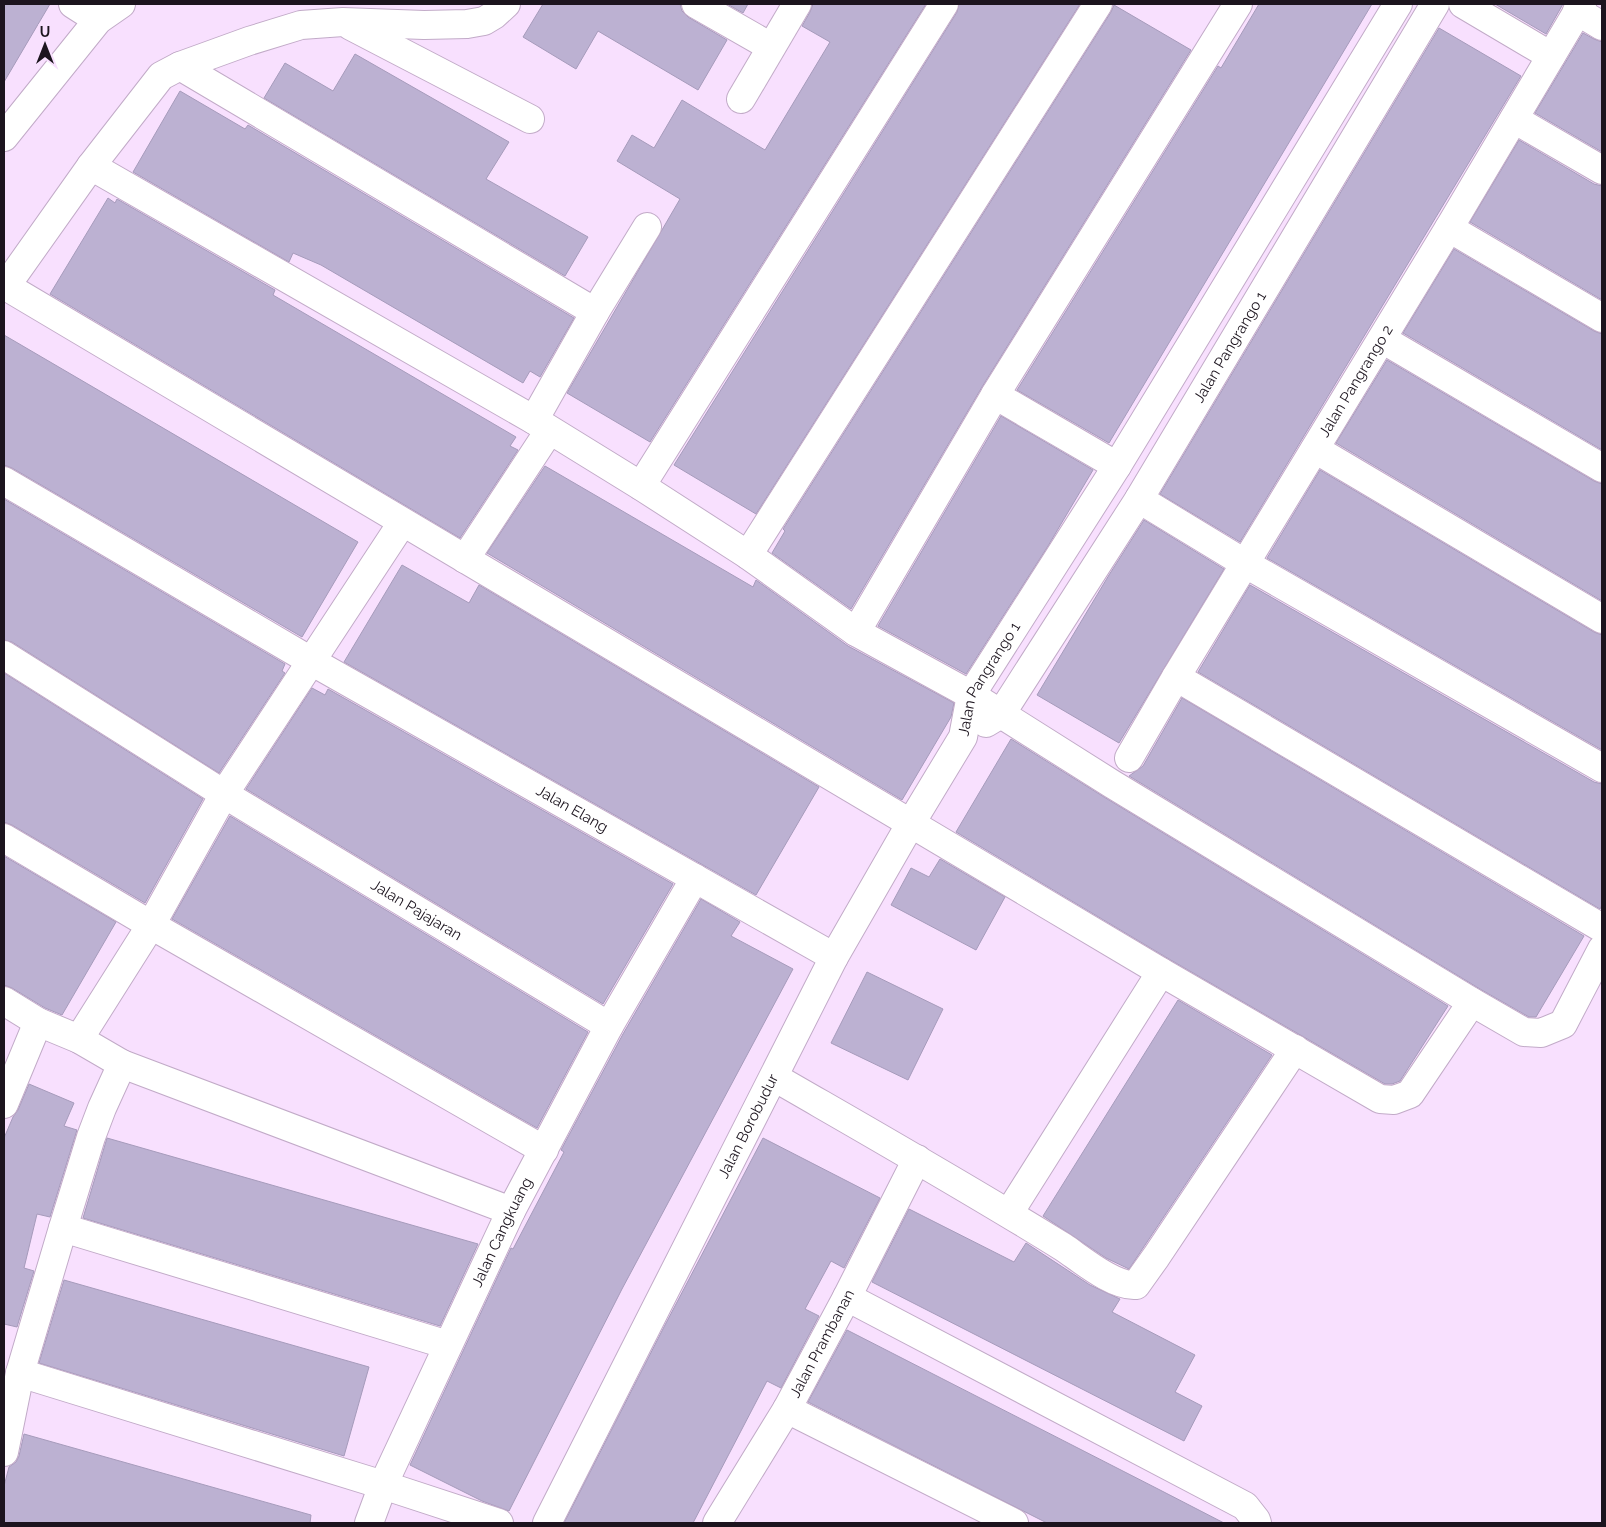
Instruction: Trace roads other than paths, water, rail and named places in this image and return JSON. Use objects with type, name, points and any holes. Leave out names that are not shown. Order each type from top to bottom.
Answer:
[{"type":"street","points":[[72,4],[98,20]]},
{"type":"street","points":[[8,124],[98,20],[121,4]]},
{"type":"street","points":[[506,4],[484,21],[467,24],[424,25],[343,22],[301,25],[249,41],[180,66],[161,76],[5,285],[402,523],[466,559],[1161,972],[1380,1099],[1394,1100],[1410,1094],[1472,1002]]},
{"type":"street","points":[[696,4],[770,47]]},
{"type":"street","points":[[741,99],[797,4]]},
{"type":"street","points":[[641,486],[944,4]]},
{"type":"street","points":[[748,555],[1098,4]]},
{"type":"street","name":"Jalan Pangrango 1","points":[[964,737],[971,695],[1117,466],[1398,4]]},
{"type":"street","name":"Jalan Pangrango 1","points":[[964,737],[1001,714],[1139,498],[1435,4]]},
{"type":"street","points":[[1463,4],[1552,56]]},
{"type":"street","points":[[856,632],[1227,7]]},
{"type":"street","points":[[1580,7],[1602,26]]},
{"type":"street","name":"Jalan Pangrango 2","points":[[1129,758],[1580,7]]},
{"type":"street","points":[[343,22],[530,119]]},
{"type":"street","points":[[180,66],[595,312]]},
{"type":"street","points":[[1514,119],[1602,170]]},
{"type":"street","points":[[92,166],[542,426],[641,486],[748,555],[856,632],[971,695],[1112,784],[1524,1032],[1541,1034],[1563,1024],[1602,949]]},
{"type":"street","points":[[466,559],[542,426],[595,312],[647,227]]},
{"type":"street","points":[[1448,228],[1602,318]]},
{"type":"street","points":[[1382,338],[1602,468]]},
{"type":"street","points":[[995,395],[1117,466]]},
{"type":"street","points":[[1315,449],[1602,618]]},
{"type":"street","name":"Jalan Elang","points":[[4,482],[311,661],[834,958]]},
{"type":"street","points":[[1139,498],[1246,564],[1602,768]]},
{"type":"street","points":[[78,1039],[151,925],[224,794],[402,523]]},
{"type":"street","name":"Jalan Pajajaran","points":[[4,655],[224,794],[609,1026]]},
{"type":"street","points":[[1176,677],[1602,928]]},
{"type":"street","name":"Jalan Borobudur","points":[[547,1523],[834,958],[911,823],[964,737]]},
{"type":"street","points":[[4,838],[151,925],[544,1150]]},
{"type":"street","name":"Jalan Cangkuang","points":[[369,1523],[383,1485],[511,1211],[609,1026],[694,878]]},
{"type":"street","points":[[1009,1213],[1161,972]]},
{"type":"street","points":[[4,1001],[38,1022],[78,1039],[122,1064],[511,1211]]},
{"type":"street","points":[[4,1104],[38,1022]]},
{"type":"street","points":[[774,1077],[1009,1213],[1110,1278],[1128,1286],[1136,1285],[1295,1049]]},
{"type":"street","points":[[4,1452],[20,1373],[63,1228],[102,1108],[122,1064]]},
{"type":"street","name":"Jalan Prambanan","points":[[717,1523],[787,1409],[847,1297],[917,1159]]},
{"type":"street","points":[[63,1228],[448,1345]]},
{"type":"street","points":[[847,1297],[1245,1506],[1256,1520],[1256,1523]]},
{"type":"street","points":[[20,1373],[500,1523]]},
{"type":"street","points":[[787,1409],[1014,1523]]}]
